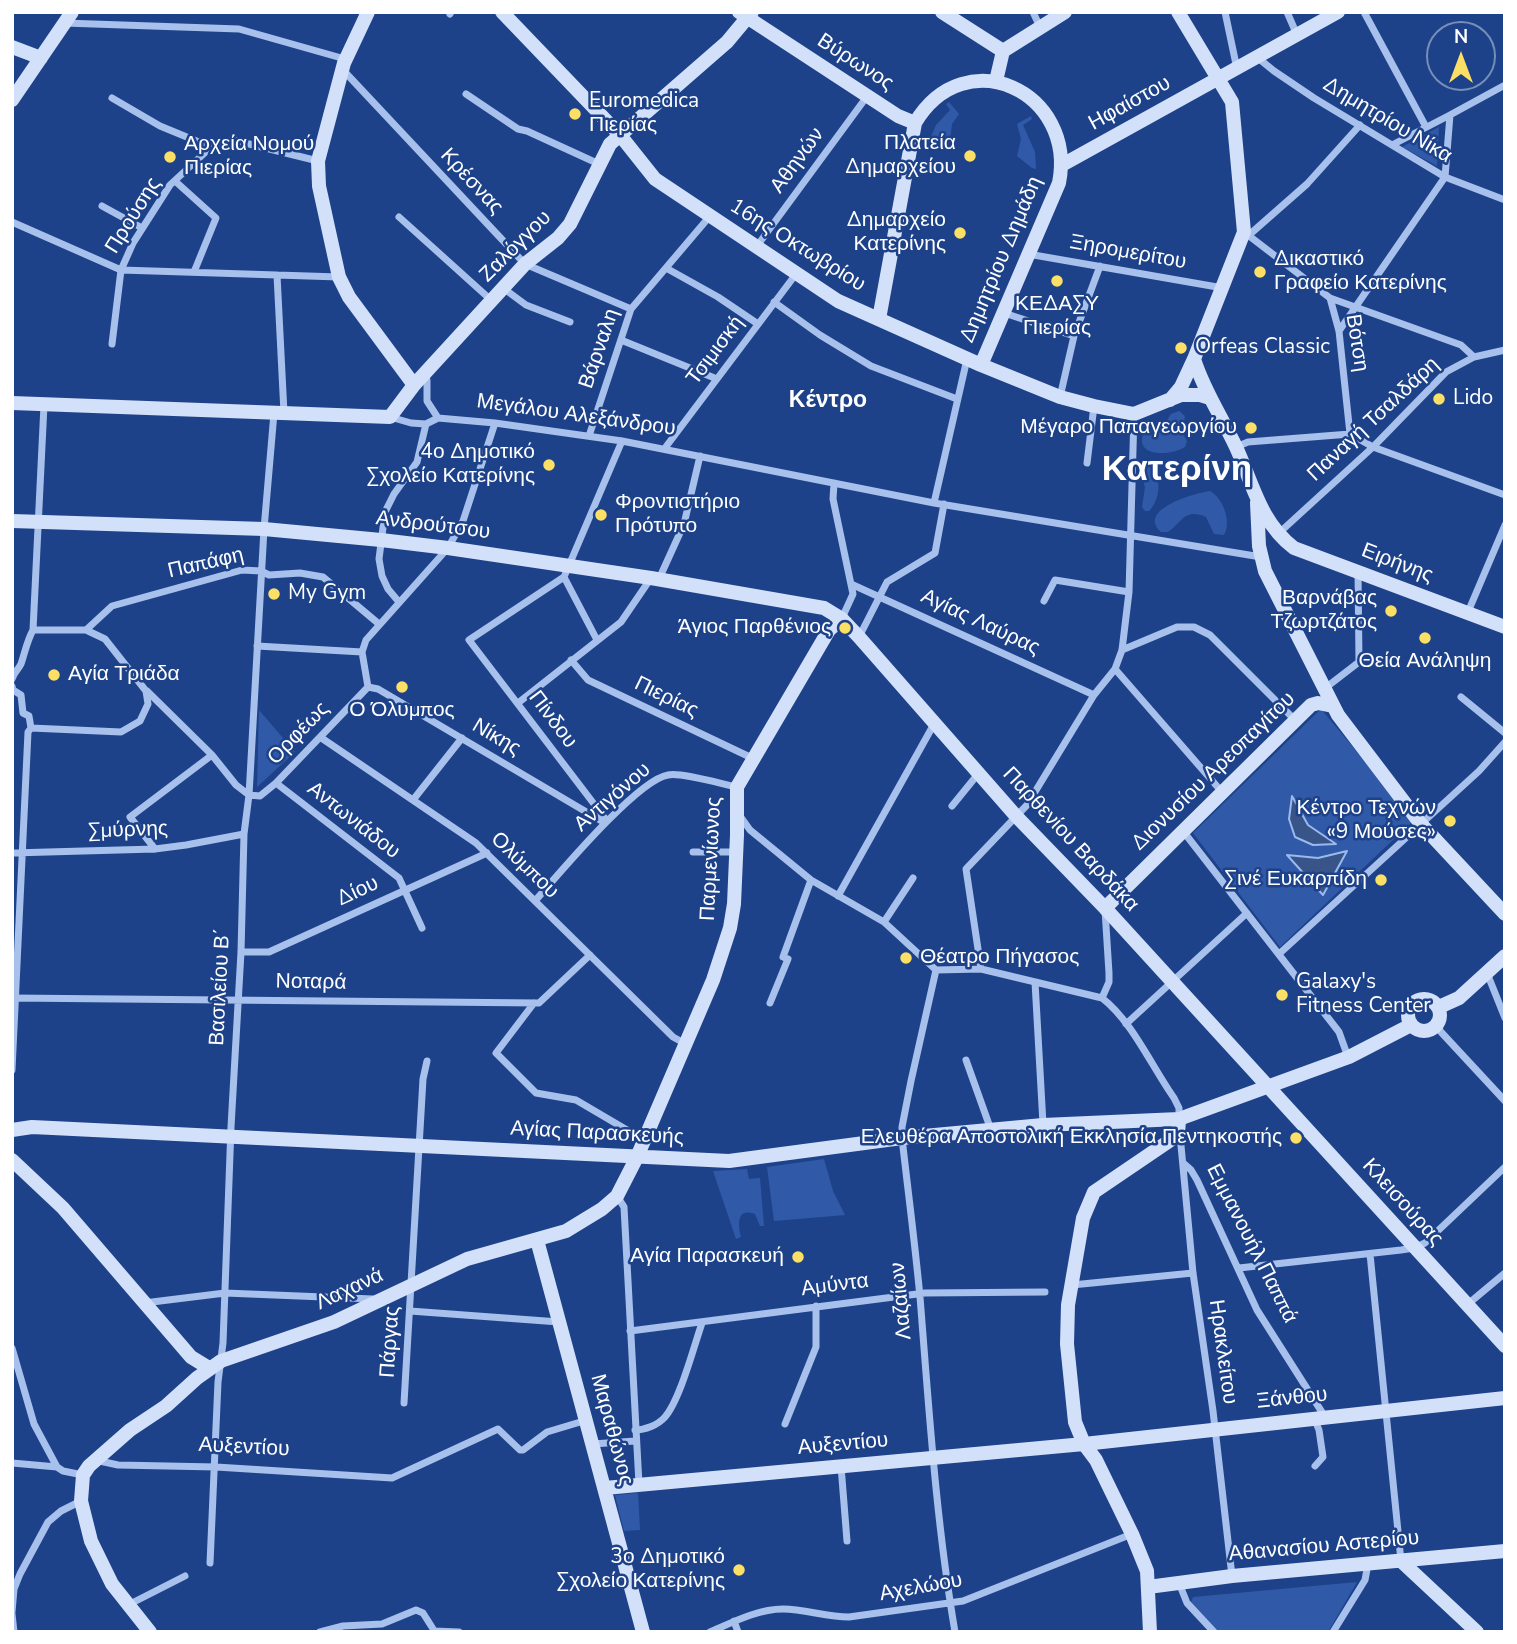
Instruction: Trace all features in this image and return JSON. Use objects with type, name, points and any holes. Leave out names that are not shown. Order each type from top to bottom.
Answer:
[{"type":"street","points":[[12,403],[390,417],[411,424],[426,424],[438,418],[427,401],[428,380],[419,381],[349,297],[339,276],[319,186],[318,161],[344,64],[368,12]]},
{"type":"street","name":"16ης Οκτωβρίου","points":[[502,12],[620,135],[655,179],[838,301],[1060,397],[1134,414]]},
{"type":"street","points":[[942,12],[1003,51]]},
{"type":"street","points":[[1033,12],[1040,27]]},
{"type":"street","points":[[996,81],[1003,51],[1065,12]]},
{"type":"street","points":[[1178,12],[1231,102]]},
{"type":"street","points":[[1225,12],[1249,63],[1237,79],[1231,102],[1247,234]]},
{"type":"street","points":[[1287,12],[1297,35]]},
{"type":"street","name":"Ηφαίστου","points":[[1062,165],[1338,12]]},
{"type":"street","points":[[1364,12],[1426,127]]},
{"type":"street","name":"Ζαλόγγου","points":[[390,417],[525,264],[558,238],[569,224],[610,144],[727,42],[746,14]]},
{"type":"street","name":"Βύρωνος","points":[[746,14],[898,116],[915,122]]},
{"type":"street","points":[[12,100],[68,18],[240,29],[344,64]]},
{"type":"street","points":[[12,47],[41,58]]},
{"type":"street","name":"Δημητρίου Νίκα","points":[[1249,63],[1273,71],[1445,177],[1505,200]]},
{"type":"street","name":"Κρέσνας","points":[[344,64],[525,264],[631,309]]},
{"type":"street","name":"Δημητρίου Δημάδη","points":[[879,319],[915,122],[933,98],[954,85],[996,81],[1016,88],[1040,105],[1057,134],[1062,165],[1059,183],[981,365]]},
{"type":"street","points":[[1392,145],[1505,85]]},
{"type":"street","points":[[466,94],[517,129],[527,131],[600,165]]},
{"type":"street","name":"Αθηνών","points":[[756,247],[868,95]]},
{"type":"street","points":[[112,97],[160,126],[211,147],[233,140],[318,161]]},
{"type":"street","points":[[1339,331],[1445,177],[1450,115]]},
{"type":"street","points":[[1169,401],[1181,387],[1247,234],[1307,184],[1360,125]]},
{"type":"street","name":"Προύσης","points":[[112,344],[121,270],[132,243],[174,181],[211,147]]},
{"type":"street","points":[[174,181],[216,219],[194,272]]},
{"type":"street","points":[[102,206],[142,228]]},
{"type":"street","name":"Βάρναλη","points":[[589,436],[631,309],[710,216]]},
{"type":"street","points":[[399,217],[492,300]]},
{"type":"street","points":[[12,222],[121,270],[339,276]]},
{"type":"street","name":"Βότση","points":[[1247,234],[1330,298],[1339,331],[1350,434]]},
{"type":"street","name":"Ξηρομερίτου","points":[[1028,254],[1223,288]]},
{"type":"street","points":[[1060,397],[1074,336],[1100,266]]},
{"type":"street","points":[[666,268],[718,297],[758,324]]},
{"type":"street","name":"Τσιμισκή","points":[[665,449],[796,274]]},
{"type":"street","name":"Βασιλείου Β΄","points":[[210,1563],[216,1467],[218,1382],[215,1365],[225,1293],[242,952],[244,834],[249,795],[264,529],[279,413],[276,275]]},
{"type":"street","points":[[503,288],[526,305],[569,322]]},
{"type":"street","points":[[1330,298],[1461,345],[1474,358]]},
{"type":"street","points":[[774,302],[820,335],[871,366],[957,399]]},
{"type":"street","points":[[1003,313],[1074,336]]},
{"type":"street","points":[[621,340],[717,379]]},
{"type":"street","name":"Παναγή Τσαλδάρη","points":[[1279,534],[1373,447],[1446,372],[1474,358],[1505,350]]},
{"type":"street","points":[[934,503],[967,359]]},
{"type":"street","points":[[1194,359],[1210,398],[1236,447],[1257,503],[1261,557],[1274,592],[1323,689],[1420,822],[1505,914]]},
{"type":"street","points":[[981,970],[966,869],[1027,805],[1094,695],[1115,669],[1122,650],[1129,592],[1134,414],[1181,395],[1210,398]]},
{"type":"street","points":[[12,679],[21,665],[27,641],[33,630],[44,405]]},
{"type":"street","points":[[1087,463],[1094,406]]},
{"type":"street","name":"Μεγάλου Αλεξάνδρου","points":[[438,418],[495,423],[622,441],[934,503],[1261,557]]},
{"type":"street","points":[[368,687],[362,652],[366,640],[448,548],[463,521],[495,423]]},
{"type":"street","points":[[399,602],[388,589],[379,559],[385,512],[394,494],[417,462],[426,424]]},
{"type":"street","points":[[1236,447],[1248,442],[1350,434],[1373,447],[1505,495]]},
{"type":"street","points":[[597,640],[567,572],[622,441]]},
{"type":"street","points":[[517,703],[621,622],[655,579],[684,524],[700,456]]},
{"type":"street","points":[[834,483],[833,499],[853,594],[842,619]]},
{"type":"street","name":"Ειρήνης","points":[[1257,503],[1279,534],[1294,548],[1505,627]]},
{"type":"street","points":[[859,637],[887,582],[935,552],[944,504]]},
{"type":"street","name":"Ανδρούτσου","points":[[12,521],[264,529],[381,540],[448,548],[567,572],[655,579],[824,608],[842,619]]},
{"type":"street","points":[[1467,613],[1505,525]]},
{"type":"street","points":[[1261,557],[1281,548],[1294,548]]},
{"type":"street","name":"Παπάφη","points":[[86,630],[112,606],[242,570],[261,571],[269,575],[300,573],[323,577],[379,624]]},
{"type":"street","name":"Πίνδου","points":[[567,572],[469,640],[606,822]]},
{"type":"street","points":[[1323,689],[1359,662],[1358,572]]},
{"type":"street","points":[[1044,600],[1055,580],[1129,592]]},
{"type":"street","name":"Αγίας Λαύρας","points":[[851,584],[1094,695]]},
{"type":"street","name":"Παρθενίου Βαρδάκα","points":[[842,619],[1016,816],[1105,908],[1270,1088]]},
{"type":"street","name":"Παρμενίωνος","points":[[637,1157],[713,980],[730,928],[737,852],[737,787],[830,630],[842,619]]},
{"type":"street","points":[[1122,650],[1177,627],[1194,627],[1210,635],[1295,720]]},
{"type":"street","points":[[33,630],[86,630],[106,639],[146,691],[212,755],[236,785],[249,795]]},
{"type":"street","points":[[257,646],[362,652]]},
{"type":"street","name":"Πιερίας","points":[[572,660],[588,680],[752,758]]},
{"type":"street","points":[[1115,669],[1223,792]]},
{"type":"street","points":[[12,686],[13,690],[21,695],[23,713],[29,716],[31,728],[28,732],[12,1070]]},
{"type":"street","name":"Ορφέως","points":[[249,795],[260,796],[276,783],[368,687]]},
{"type":"street","name":"Νίκης","points":[[368,687],[378,689],[606,822]]},
{"type":"street","points":[[31,728],[121,732],[140,721],[148,704],[146,691]]},
{"type":"street","points":[[1461,697],[1505,733]]},
{"type":"street","name":"Διονυσίου Αρεοπαγίτου","points":[[1105,908],[1311,705],[1318,703],[1333,706]]},
{"type":"street","points":[[838,896],[934,724]]},
{"type":"street","name":"Ολύμπου","points":[[320,737],[476,843],[673,1037],[684,1043]]},
{"type":"street","points":[[413,800],[462,738]]},
{"type":"street","points":[[1279,954],[1420,822],[1479,771],[1505,742]]},
{"type":"street","points":[[155,849],[130,817],[212,755]]},
{"type":"street","name":"Αντιγόνου","points":[[535,901],[606,822],[655,779],[669,774],[737,787]]},
{"type":"street","points":[[951,806],[978,774]]},
{"type":"street","name":"Αντωνιάδου","points":[[276,783],[399,878],[406,889]]},
{"type":"street","points":[[737,813],[750,830],[811,880],[884,922],[936,970],[981,970],[1102,998],[1109,982],[1105,908]]},
{"type":"street","points":[[1184,831],[1339,1032],[1349,1057]]},
{"type":"street","name":"Σμύρνης","points":[[12,853],[155,849],[244,834]]},
{"type":"street","points":[[693,852],[737,852]]},
{"type":"street","name":"Δίου","points":[[242,952],[269,952],[486,853]]},
{"type":"street","points":[[884,922],[913,878]]},
{"type":"street","points":[[770,1003],[788,959],[783,957],[811,880]]},
{"type":"street","points":[[406,889],[422,928]]},
{"type":"street","points":[[1126,1024],[1247,913]]},
{"type":"street","points":[[590,955],[539,1003],[534,1003],[496,1053],[536,1093],[576,1100],[644,1140]]},
{"type":"street","points":[[1439,1007],[1459,998],[1505,956]]},
{"type":"street","name":"Λαζαίων","points":[[936,970],[901,1127],[933,1457],[955,1632]]},
{"type":"street","points":[[1487,973],[1505,1018]]},
{"type":"street","points":[[1035,982],[1043,1125]]},
{"type":"street","name":"Νοταρά","points":[[15,998],[534,1003]]},
{"type":"street","name":"Ηρακλείτου","points":[[1102,998],[1126,1024],[1179,1108],[1194,1273],[1231,1576]]},
{"type":"street","points":[[1430,999],[1439,1007],[1441,1016],[1437,1025],[1424,1031],[1411,1025],[1409,1011],[1415,1001],[1430,999]]},
{"type":"street","points":[[1150,1632],[1147,1571],[1132,1534],[1075,1422],[1066,1343],[1071,1285],[1083,1218],[1094,1192],[1179,1126],[1349,1057],[1411,1025]]},
{"type":"street","points":[[1437,1025],[1505,1101]]},
{"type":"street","points":[[966,1060],[991,1130]]},
{"type":"street","name":"Πάργας","points":[[404,1403],[423,1079],[427,1061]]},
{"type":"street","name":"Κλεισούρας","points":[[1270,1088],[1505,1346]]},
{"type":"street","name":"Αγίας Παρασκευής","points":[[12,1130],[33,1127],[231,1135],[729,1161],[902,1138],[1043,1125],[1179,1126]]},
{"type":"street","name":"Λαχανά","points":[[83,1475],[94,1460],[130,1430],[166,1406],[215,1365],[334,1322],[467,1259],[566,1231],[582,1223],[617,1196],[637,1157]]},
{"type":"street","points":[[12,1160],[63,1208],[191,1357],[215,1365]]},
{"type":"street","name":"Εμμανουήλ Παππά","points":[[1183,1163],[1192,1170],[1257,1310],[1319,1417]]},
{"type":"street","points":[[1239,1268],[1414,1248],[1430,1238],[1505,1167]]},
{"type":"street","points":[[617,1196],[624,1207],[639,1484]]},
{"type":"street","name":"Μαραθώνος","points":[[537,1240],[643,1632]]},
{"type":"street","points":[[1370,1254],[1401,1561],[1477,1632]]},
{"type":"street","points":[[1071,1285],[1194,1273]]},
{"type":"street","points":[[1467,1305],[1505,1273]]},
{"type":"street","name":"Αμύντα","points":[[630,1331],[919,1293],[1045,1292]]},
{"type":"street","points":[[144,1303],[225,1293],[381,1299]]},
{"type":"street","points":[[785,1424],[816,1347],[816,1306]]},
{"type":"street","points":[[410,1311],[560,1322]]},
{"type":"street","points":[[635,1430],[643,1430],[660,1421],[672,1406],[702,1323]]},
{"type":"street","points":[[12,1348],[34,1424],[57,1467],[83,1475],[81,1501],[91,1541],[111,1584],[150,1632]]},
{"type":"street","name":"Ξάνθου","points":[[1084,1444],[1505,1398]]},
{"type":"street","points":[[1315,1466],[1322,1457],[1319,1417]]},
{"type":"street","name":"Αυξεντίου","points":[[94,1460],[118,1465],[216,1467],[392,1478],[498,1429],[523,1450],[547,1432],[587,1420]]},
{"type":"street","points":[[593,1444],[635,1441]]},
{"type":"street","name":"Αυξεντίου","points":[[605,1488],[1084,1444]]},
{"type":"street","points":[[12,1463],[57,1467]]},
{"type":"street","points":[[841,1466],[847,1541]]},
{"type":"street","points":[[14,1632],[14,1589],[20,1574],[48,1522],[61,1511],[81,1501]]},
{"type":"street","name":"Αχελώου","points":[[710,1632],[747,1615],[780,1608],[831,1617],[849,1617],[963,1601],[1132,1534]]},
{"type":"street","name":"Αθανασίου Αστερίου","points":[[1148,1587],[1231,1576],[1505,1551]]},
{"type":"street","points":[[1333,1632],[1365,1580],[1368,1564]]},
{"type":"street","points":[[128,1605],[185,1576]]},
{"type":"street","points":[[1179,1583],[1187,1604],[1214,1632]]},
{"type":"street","points":[[320,1632],[344,1626],[382,1624],[416,1610],[423,1613],[435,1631],[459,1632]]},
{"type":"street","points":[[734,1621],[738,1632]]},
{"type":"shaded area","points":[[949,102],[959,114],[952,124],[950,141],[928,144],[936,125],[950,110],[946,104]]},
{"type":"shaded area","points":[[1031,116],[1032,119],[1023,125],[1035,152],[1036,169],[1017,156],[1021,139],[1017,124]]},
{"type":"shaded area","points":[[1439,127],[1437,166],[1402,147]]},
{"type":"shaded area","points":[[1179,411],[1185,416],[1182,432],[1187,441],[1185,447],[1163,453],[1148,451],[1142,440],[1144,432],[1164,425],[1171,414]]},
{"type":"shaded area","points":[[1143,460],[1152,464],[1158,482],[1158,495],[1149,511],[1142,507],[1145,487],[1138,466]]},
{"type":"shaded area","points":[[1210,491],[1219,499],[1227,517],[1224,535],[1214,534],[1206,517],[1193,514],[1184,517],[1168,532],[1161,532],[1155,524],[1156,516],[1162,509],[1182,499]]},
{"type":"shaded area","points":[[1321,709],[1414,820],[1280,947],[1193,833]]},
{"type":"shaded area","points":[[259,710],[295,752],[257,787]]},
{"type":"shaded area","points":[[1292,796],[1308,825],[1336,844],[1313,845],[1295,837],[1289,819]]},
{"type":"shaded area","points":[[1347,851],[1323,895],[1287,855],[1318,858]]},
{"type":"shaded area","points":[[824,1159],[833,1191],[845,1215],[774,1221],[767,1167]]},
{"type":"shaded area","points":[[747,1169],[749,1179],[760,1178],[764,1226],[760,1226],[755,1214],[744,1213],[739,1223],[741,1237],[736,1239],[713,1171]]},
{"type":"shaded area","points":[[638,1493],[640,1530],[624,1531],[615,1495]]},
{"type":"shaded area","points":[[1357,1582],[1328,1632],[1215,1632],[1190,1605],[1193,1597]]},
{"type":"place","name":"Euromedica Πιερίας","points":[[575,114]]},
{"type":"place","name":"Πλατεία Δημαρχείου","points":[[970,156]]},
{"type":"place","name":"Αρχεία Νομού Πιερίας","points":[[170,157]]},
{"type":"place","name":"Δημαρχείο Κατερίνης","points":[[960,233]]},
{"type":"place","name":"Δικαστικό Γραφείο Κατερίνης","points":[[1260,272]]},
{"type":"place","name":"ΚΕΔΑΣΥ Πιερίας","points":[[1057,281]]},
{"type":"place","name":"Orfeas Classic","points":[[1181,348]]},
{"type":"place","name":"Lido","points":[[1439,399]]},
{"type":"place","name":"Μέγαρο Παπαγεωργίου","points":[[1251,428]]},
{"type":"place","name":"4ο Δημοτικό Σχολείο Κατερίνης","points":[[549,465]]},
{"type":"place","name":"Φροντιστήριο Πρότυπο","points":[[601,515]]},
{"type":"place","name":"My Gym","points":[[274,594]]},
{"type":"place","name":"Βαρνάβας Τζωρτζάτος","points":[[1391,611]]},
{"type":"place","name":"Άγιος Παρθένιος","points":[[845,628]]},
{"type":"place","name":"Θεία Ανάληψη","points":[[1425,638]]},
{"type":"place","name":"Αγία Τριάδα","points":[[54,675]]},
{"type":"place","name":"Ο Όλυμπος","points":[[402,687]]},
{"type":"place","name":"Κέντρο Τεχνών «9 Μούσες»","points":[[1450,821]]},
{"type":"place","name":"Σινέ Ευκαρπίδη","points":[[1381,880]]},
{"type":"place","name":"Θέατρο Πήγασος","points":[[906,958]]},
{"type":"place","name":"Galaxy's Fitness Center","points":[[1282,995]]},
{"type":"place","name":"Ελευθέρα Αποστολική Εκκλησία Πεντηκοστής","points":[[1296,1138]]},
{"type":"place","name":"Αγία Παρασκευή","points":[[798,1257]]},
{"type":"place","name":"3ο Δημοτικό Σχολείο Κατερίνης","points":[[739,1570]]},
{"type":"district","name":"Κέντρο","points":[[828,401]]},
{"type":"district","name":"Κατερίνη","points":[[1177,472]]}]
